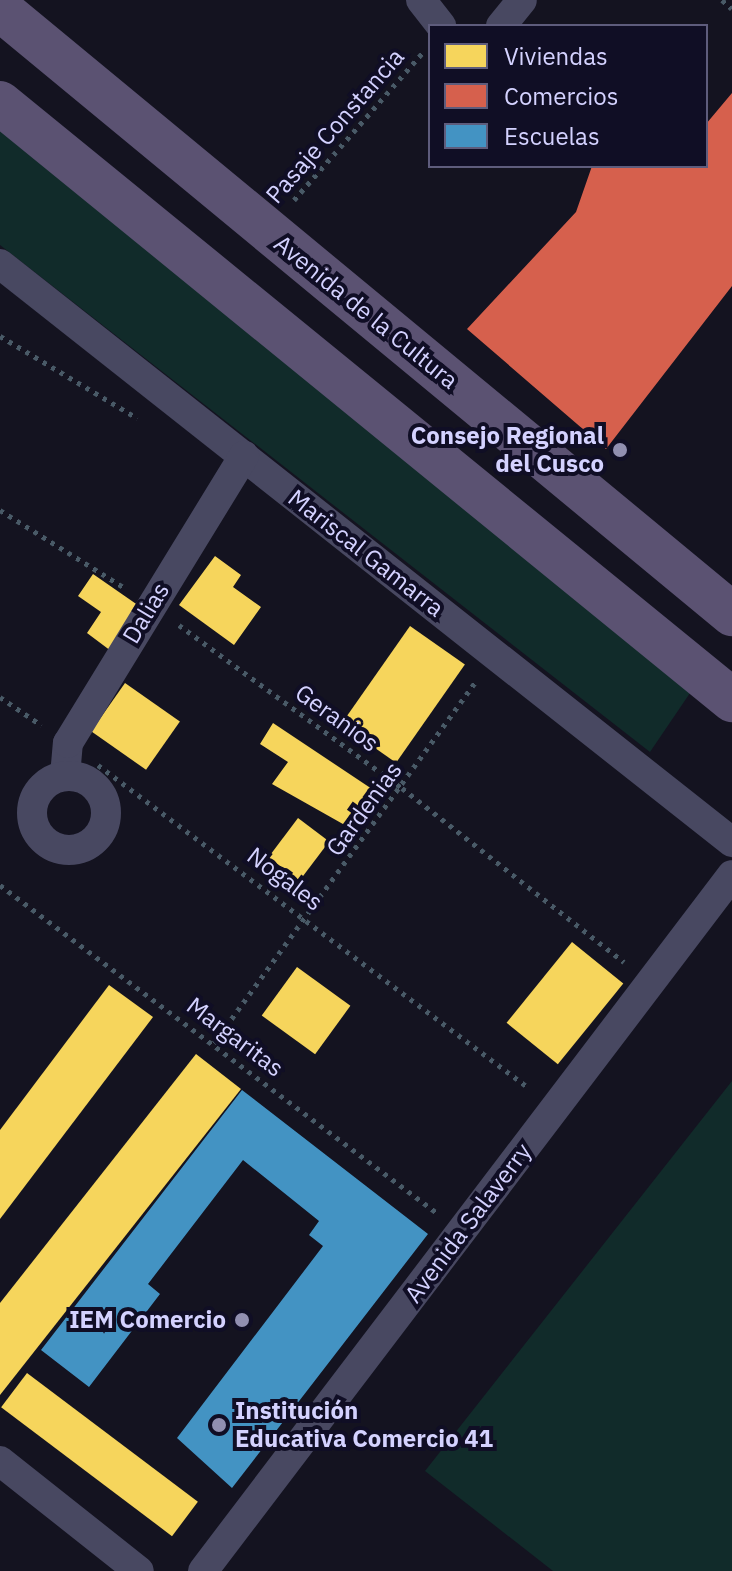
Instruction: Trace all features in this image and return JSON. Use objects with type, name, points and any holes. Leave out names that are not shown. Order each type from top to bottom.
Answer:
[{"type":"main road","name":"Avenida de la Cultura","points":[[0,9],[732,614]]},
{"type":"main road","points":[[0,103],[732,700]]},
{"type":"street","points":[[421,0],[439,24]]},
{"type":"street","points":[[503,24],[522,0]]},
{"type":"street","name":"Mariscal Gamarra","points":[[0,264],[732,842]]},
{"type":"street","name":"Dalias","points":[[65,776],[68,743],[244,456]]},
{"type":"street","name":"Avenida Salaverry","points":[[203,1571],[732,875]]},
{"type":"street","points":[[0,1461],[139,1571]]},
{"type":"path","points":[[722,0],[732,9]]},
{"type":"path","name":"Pasaje Constancia","points":[[267,231],[428,46]]},
{"type":"path","points":[[0,336],[150,426]]},
{"type":"path","name":"Geranios","points":[[0,510],[151,604],[402,788],[627,964]]},
{"type":"path","name":"Gardenias","points":[[214,1043],[402,788],[483,670]]},
{"type":"path","name":"Nogales","points":[[0,697],[307,917],[542,1098]]},
{"type":"path","name":"Margaritas","points":[[0,885],[447,1221]]},
{"type":"green space","points":[[0,129],[690,693],[650,752],[0,245]]},
{"type":"green space","points":[[732,1081],[732,1571],[553,1571],[425,1471]]},
{"type":"building: Viviendas","points":[[215,556],[241,575],[233,587],[261,607],[234,645],[179,605]]},
{"type":"building: Viviendas","points":[[93,574],[142,608],[111,651],[87,633],[101,612],[78,596]]},
{"type":"building: Viviendas","points":[[410,626],[465,664],[396,763],[341,724]]},
{"type":"building: Viviendas","points":[[125,683],[180,721],[146,770],[91,731]]},
{"type":"building: Viviendas","points":[[273,723],[375,791],[350,828],[272,784],[288,762],[260,744]]},
{"type":"building: Viviendas","points":[[298,818],[329,841],[300,881],[269,857]]},
{"type":"building: Viviendas","points":[[572,942],[623,984],[558,1064],[507,1023]]},
{"type":"building: Viviendas","points":[[297,967],[350,1006],[315,1054],[262,1016]]},
{"type":"building: Viviendas","points":[[109,985],[153,1017],[0,1219],[0,1130]]},
{"type":"building: Viviendas","points":[[196,1054],[241,1089],[0,1395],[0,1303]]},
{"type":"building: Viviendas","points":[[27,1373],[198,1502],[172,1536],[1,1407]]},
{"type":"building: Comercios","points":[[732,93],[732,286],[606,449],[467,329],[576,212],[591,168],[708,168],[708,122]]},
{"type":"building: Escuelas","points":[[242,1090],[428,1234],[232,1488],[177,1438],[323,1246],[309,1235],[319,1221],[243,1160],[148,1284],[160,1294],[89,1387],[41,1350]]},
{"type":"place","name":"Consejo Regional del Cusco","points":[[620,450]]},
{"type":"place","name":"IEM Comercio","points":[[242,1320]]},
{"type":"place","name":"Institución Educativa Comercio 41","points":[[219,1425]]}]
